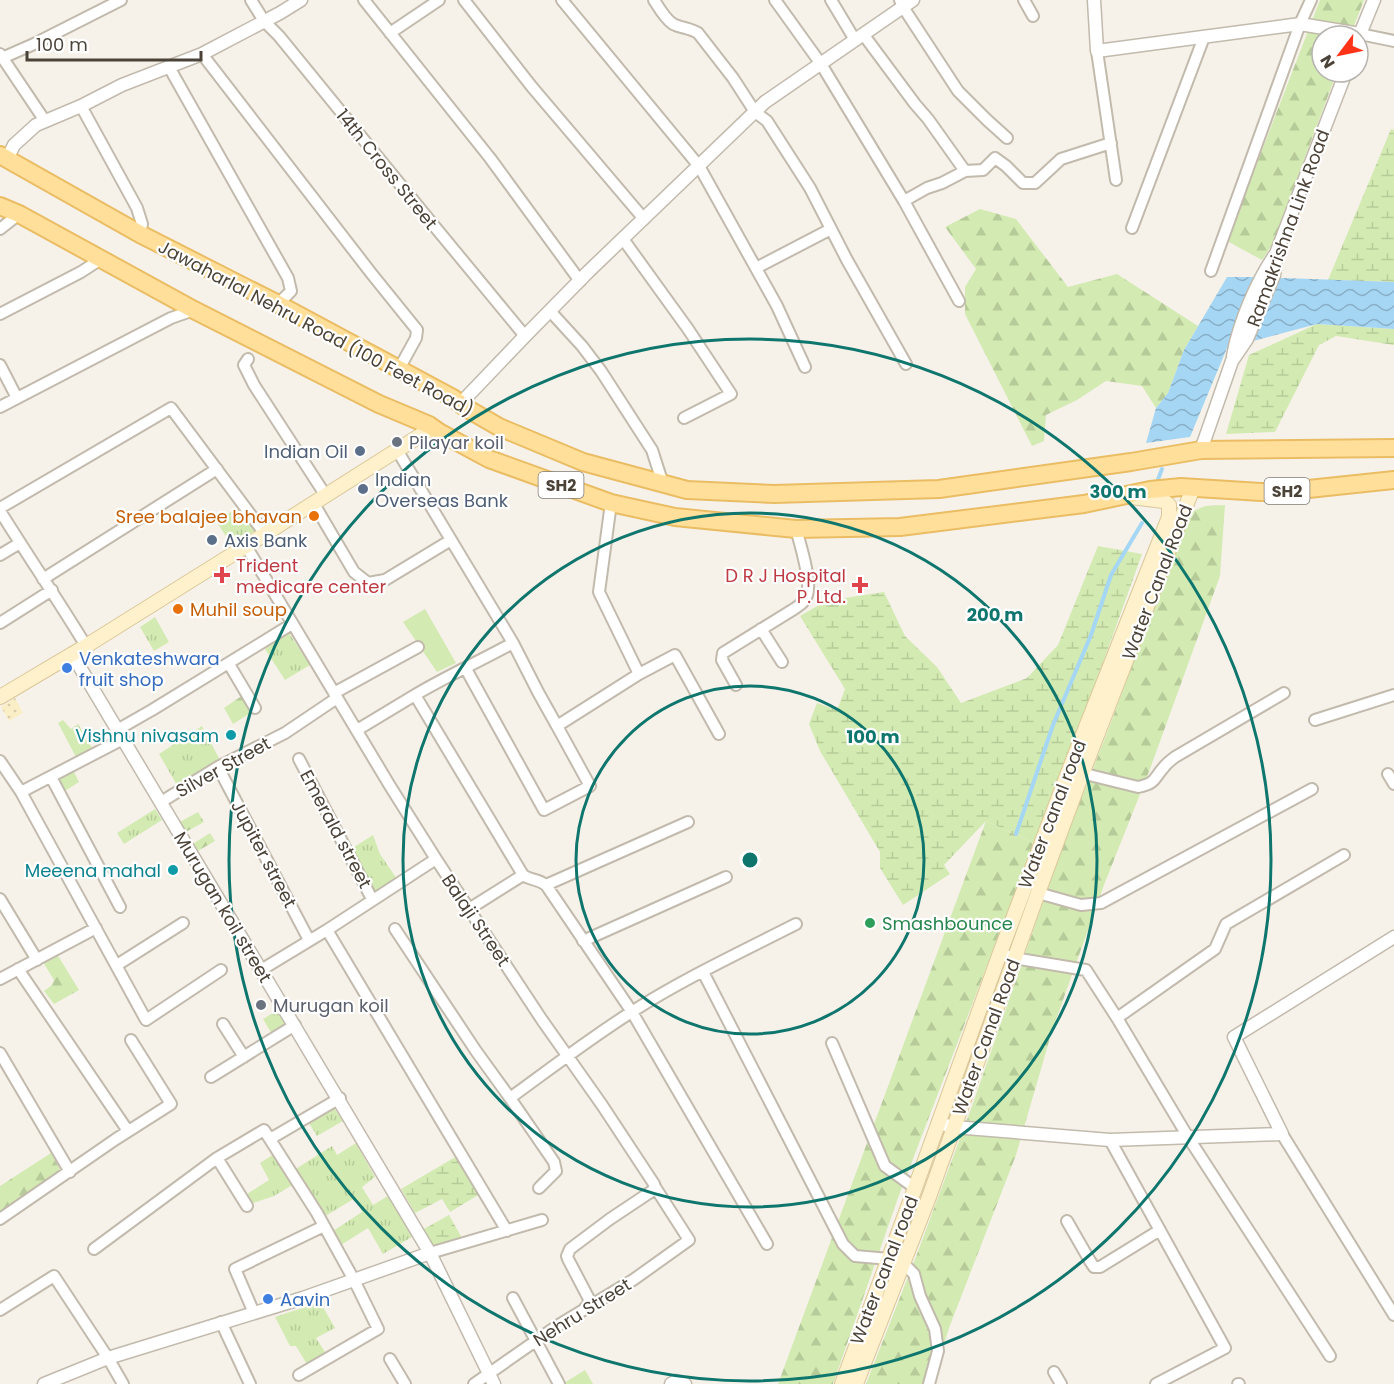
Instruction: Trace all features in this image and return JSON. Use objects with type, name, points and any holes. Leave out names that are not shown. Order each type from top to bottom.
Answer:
[{"type":"main road","name":"Jawaharlal Nehru Road (100 Feet Road)","points":[[4,157],[140,234],[399,369],[499,427],[583,462],[687,490],[774,494],[939,489],[1200,450],[1394,448]]},
{"type":"main road","name":"Jawaharlal Nehru Road (100 Feet Road)","points":[[0,206],[20,214],[194,310],[374,401],[429,425],[489,459],[611,503],[675,517],[796,529],[900,527],[1084,504],[1167,487],[1280,492],[1394,480]]},
{"type":"main road","points":[[0,697],[86,646],[340,486],[435,430]]},
{"type":"main road","points":[[320,500],[342,489],[399,452]]},
{"type":"main road","name":"Water Canal Road","points":[[856,1384],[929,1197],[1038,893],[1076,772],[1193,488]]},
{"type":"main road","name":"Water canal road","points":[[842,1384],[1000,953],[1076,772],[1169,517],[1169,505],[1164,501],[1125,496]]},
{"type":"street","points":[[45,121],[1,56],[34,44],[121,0]]},
{"type":"street","name":"14th Cross Street","points":[[251,0],[264,21],[279,36],[525,336]]},
{"type":"street","points":[[4,157],[36,125],[122,86],[202,54],[301,0]]},
{"type":"street","points":[[364,0],[490,158],[580,281]]},
{"type":"street","points":[[390,33],[439,0]]},
{"type":"street","points":[[464,0],[532,87],[644,219]]},
{"type":"street","points":[[562,0],[699,166],[777,306],[805,367]]},
{"type":"street","points":[[654,0],[668,20],[698,33],[733,78],[755,112],[767,121],[810,188],[847,260],[906,364]]},
{"type":"street","points":[[775,0],[821,64],[904,201],[959,301]]},
{"type":"street","points":[[831,0],[928,119],[965,171]]},
{"type":"street","points":[[1024,0],[1033,16]]},
{"type":"street","points":[[1094,0],[1097,51],[1116,180]]},
{"type":"street","points":[[1210,271],[1300,24],[1311,0]]},
{"type":"street","points":[[1364,24],[1374,0]]},
{"type":"street","points":[[461,403],[580,281],[765,102],[906,2],[958,91],[1007,138]]},
{"type":"street","points":[[1097,51],[1300,24],[1310,26]]},
{"type":"street","points":[[1132,228],[1204,37]]},
{"type":"street","points":[[1370,38],[1394,41]]},
{"type":"street","points":[[202,54],[417,330],[416,338],[399,369]]},
{"type":"street","points":[[169,67],[288,278],[291,291],[278,304]]},
{"type":"street","name":"Ramakrishna Link Road","points":[[1200,450],[1232,361],[1341,84]]},
{"type":"street","points":[[81,106],[137,208],[142,224],[140,234]]},
{"type":"street","points":[[904,201],[965,171],[982,170],[995,158],[1006,165],[1023,183],[1035,183],[1061,159],[1111,143]]},
{"type":"street","points":[[0,229],[20,214]]},
{"type":"street","points":[[756,268],[831,229]]},
{"type":"street","points":[[623,239],[688,329],[731,394],[684,418]]},
{"type":"street","points":[[0,315],[101,259]]},
{"type":"street","points":[[0,407],[171,318],[194,310]]},
{"type":"street","points":[[550,311],[589,354],[646,440],[652,450],[663,484]]},
{"type":"street","points":[[248,359],[244,365],[320,500],[354,572],[368,584],[385,580],[451,540]]},
{"type":"street","points":[[0,365],[17,398]]},
{"type":"street","points":[[86,646],[0,510],[171,408],[265,534]]},
{"type":"street","points":[[399,452],[513,643],[590,786],[544,810],[466,669]]},
{"type":"street","points":[[43,579],[217,469]]},
{"type":"street","points":[[611,503],[599,592],[639,674]]},
{"type":"street","points":[[736,685],[722,660],[723,653],[794,609],[807,598],[808,580],[796,529]]},
{"type":"street","points":[[0,555],[20,543]]},
{"type":"street","name":"Balaji Street","points":[[246,546],[436,859],[633,1152],[654,1187]]},
{"type":"street","points":[[0,623],[52,590]]},
{"type":"street","points":[[21,792],[51,777],[292,624]]},
{"type":"street","points":[[761,629],[782,662]]},
{"type":"street","points":[[357,730],[448,676],[466,669],[513,643]]},
{"type":"street","name":"Silver Street","points":[[161,802],[218,767],[285,733],[336,695],[418,647]]},
{"type":"street","name":"Murugan koil street","points":[[72,654],[430,1253],[492,1379]]},
{"type":"street","points":[[557,726],[639,674],[675,655],[719,734]]},
{"type":"street","points":[[229,664],[255,708]]},
{"type":"street","points":[[1076,772],[1138,787],[1148,785],[1175,757],[1284,693]]},
{"type":"street","points":[[1315,720],[1394,694]]},
{"type":"street","points":[[415,695],[523,875],[528,879],[537,879],[546,885],[632,1012],[767,1244]]},
{"type":"street","name":"Emerald street","points":[[299,759],[372,899]]},
{"type":"street","points":[[0,761],[21,792],[146,1020],[221,970]]},
{"type":"street","name":"Jupiter street","points":[[218,767],[309,940]]},
{"type":"street","points":[[51,777],[120,907]]},
{"type":"street","points":[[1038,893],[1081,905],[1101,903],[1312,789]]},
{"type":"street","points":[[546,885],[688,822]]},
{"type":"street","points":[[1117,1018],[1215,949],[1226,924],[1344,855]]},
{"type":"street","points":[[261,970],[436,859]]},
{"type":"street","points":[[469,909],[523,875]]},
{"type":"street","points":[[583,941],[726,877]]},
{"type":"street","points":[[0,899],[37,960]]},
{"type":"street","points":[[117,964],[183,923]]},
{"type":"street","points":[[510,1098],[632,1012],[796,924]]},
{"type":"street","points":[[0,979],[96,928]]},
{"type":"street","points":[[395,929],[476,1052],[554,1162],[556,1171],[539,1188]]},
{"type":"street","points":[[327,930],[507,1231]]},
{"type":"street","points":[[1394,937],[1234,1037],[1282,1134],[1394,1315]]},
{"type":"street","points":[[1000,953],[1014,958],[1086,970],[1188,1137],[1330,1356]]},
{"type":"street","points":[[18,969],[128,1131]]},
{"type":"street","points":[[703,972],[843,1244],[855,1256],[888,1259],[904,1264],[914,1274],[920,1296],[935,1329],[938,1351],[928,1384]]},
{"type":"street","points":[[223,1024],[244,1057]]},
{"type":"street","points":[[211,1077],[295,1026]]},
{"type":"street","points":[[0,1219],[171,1104],[131,1040]]},
{"type":"street","points":[[832,1043],[885,1166],[915,1188]]},
{"type":"street","points":[[0,1053],[70,1172]]},
{"type":"street","points":[[270,1139],[339,1098]]},
{"type":"street","points":[[938,1123],[954,1127],[1110,1140],[1282,1134]]},
{"type":"street","points":[[94,1250],[217,1158],[264,1130],[324,1226],[378,1329],[299,1375]]},
{"type":"street","points":[[1110,1140],[1225,1348],[1156,1384]]},
{"type":"street","points":[[217,1158],[247,1206]]},
{"type":"street","points":[[584,1309],[589,1299],[568,1259],[570,1249],[652,1191],[654,1187]]},
{"type":"street","name":"Nehru Street","points":[[474,1384],[492,1379],[535,1341],[633,1280],[689,1240],[654,1187]]},
{"type":"street","points":[[44,1384],[108,1358],[303,1298],[430,1253],[542,1220]]},
{"type":"street","points":[[1067,1221],[1094,1267],[1100,1267],[1160,1230]]},
{"type":"street","points":[[254,1313],[235,1269],[324,1226]]},
{"type":"street","points":[[0,1310],[54,1276],[123,1384]]},
{"type":"street","points":[[513,1298],[559,1384]]},
{"type":"street","points":[[221,1322],[250,1384]]},
{"type":"street","points":[[390,1359],[405,1384]]},
{"type":"street","points":[[1054,1372],[1061,1384]]},
{"type":"street","points":[[671,1384],[676,1380],[685,1384]]},
{"type":"green space","points":[[1320,0],[1364,0],[1355,24],[1311,24]]},
{"type":"green space","points":[[1310,26],[1310,84],[1332,84],[1272,245],[1262,260],[1227,241]]},
{"type":"green space","points":[[1391,129],[1394,130],[1394,282],[1328,280]]},
{"type":"green space","points":[[980,209],[1016,219],[1068,287],[1117,274],[1198,326],[1184,350],[1168,393],[1156,408],[1142,386],[1106,381],[1077,400],[1046,415],[1044,441],[1032,446],[965,314],[965,287],[976,269],[945,227]]},
{"type":"green space","points":[[1317,324],[1394,329],[1394,345],[1336,336],[1319,345],[1275,432],[1226,434],[1249,355]]},
{"type":"green space","points":[[1225,505],[1220,576],[1150,769],[1104,885],[1052,1031],[1016,1155],[949,1328],[932,1384],[866,1384],[972,1106],[1064,842],[1189,513],[1205,506]]},
{"type":"green space","points":[[237,508],[255,531],[231,544],[216,521]]},
{"type":"green space","points":[[1098,546],[1142,554],[1034,843],[986,821],[944,865],[950,874],[903,905],[880,868],[880,852],[820,751],[809,724],[817,703],[837,710],[845,689],[800,616],[826,601],[884,592],[905,636],[937,667],[961,703],[1027,678],[1058,645]]},
{"type":"green space","points":[[425,609],[456,663],[437,672],[403,622]]},
{"type":"green space","points":[[155,617],[169,642],[154,651],[140,627]]},
{"type":"green space","points":[[289,633],[310,665],[285,680],[265,649]]},
{"type":"green space","points":[[243,695],[252,712],[233,724],[224,708]]},
{"type":"green space","points":[[63,720],[71,729],[78,724],[94,751],[77,759],[58,723]]},
{"type":"green space","points":[[202,726],[220,760],[178,787],[159,754]]},
{"type":"green space","points":[[72,768],[79,782],[62,793],[53,777]]},
{"type":"green space","points":[[155,809],[162,820],[124,844],[117,833]]},
{"type":"green space","points":[[198,812],[204,822],[184,833],[178,823]]},
{"type":"green space","points":[[986,821],[1034,843],[898,1198],[833,1384],[778,1384]]},
{"type":"green space","points":[[210,833],[215,841],[196,852],[191,845]]},
{"type":"green space","points":[[373,835],[380,854],[397,879],[374,894],[351,849]]},
{"type":"green space","points":[[57,954],[79,990],[54,1004],[44,991],[52,985],[54,980],[43,962]]},
{"type":"green space","points":[[278,1010],[288,1027],[273,1036],[263,1019]]},
{"type":"green space","points":[[332,1105],[343,1121],[317,1136],[307,1120]]},
{"type":"green space","points":[[356,1143],[375,1177],[362,1187],[373,1205],[388,1196],[412,1237],[383,1254],[368,1228],[341,1245],[333,1231],[362,1212],[355,1198],[324,1217],[294,1170],[332,1146],[337,1155]]},
{"type":"green space","points":[[51,1153],[61,1171],[0,1211],[0,1186]]},
{"type":"green space","points":[[274,1154],[294,1184],[274,1196],[253,1203],[247,1194],[269,1180],[260,1163]]},
{"type":"green space","points":[[457,1156],[480,1194],[450,1212],[442,1199],[415,1213],[401,1189]]},
{"type":"green space","points":[[449,1215],[462,1238],[431,1246],[422,1230]]},
{"type":"green space","points":[[320,1302],[335,1328],[316,1338],[327,1355],[308,1366],[296,1346],[290,1346],[275,1317]]},
{"type":"green space","points":[[585,1370],[593,1384],[564,1383]]},
{"type":"sand","points":[[15,698],[23,713],[9,721],[1,707]]},
{"type":"water","points":[[1227,277],[1394,282],[1394,329],[1317,324],[1227,348],[1190,437],[1146,443],[1156,408],[1168,393],[1184,350]]},
{"type":"waterway","points":[[1157,482],[1162,469]]},
{"type":"waterway","points":[[1016,834],[1053,725],[1091,635],[1111,575],[1142,523]]},
{"type":"place","name":"Pilayar koil","points":[[397,442]]},
{"type":"place","name":"Indian Oil","points":[[360,451]]},
{"type":"place","name":"Indian Overseas Bank","points":[[363,489]]},
{"type":"place","name":"Sree balajee bhavan","points":[[314,516]]},
{"type":"place","name":"Axis Bank","points":[[212,540]]},
{"type":"place","name":"Trident medicare center","points":[[222,575]]},
{"type":"place","name":"D R J Hospital P. Ltd.","points":[[860,585]]},
{"type":"place","name":"Muhil soup","points":[[178,609]]},
{"type":"place","name":"Venkateshwara fruit shop","points":[[67,668]]},
{"type":"place","name":"Vishnu nivasam","points":[[231,735]]},
{"type":"place","name":"Meeena mahal","points":[[173,870]]},
{"type":"place","name":"Smashbounce","points":[[870,923]]},
{"type":"place","name":"Murugan koil","points":[[261,1005]]},
{"type":"place","name":"Aavin","points":[[268,1299]]}]
